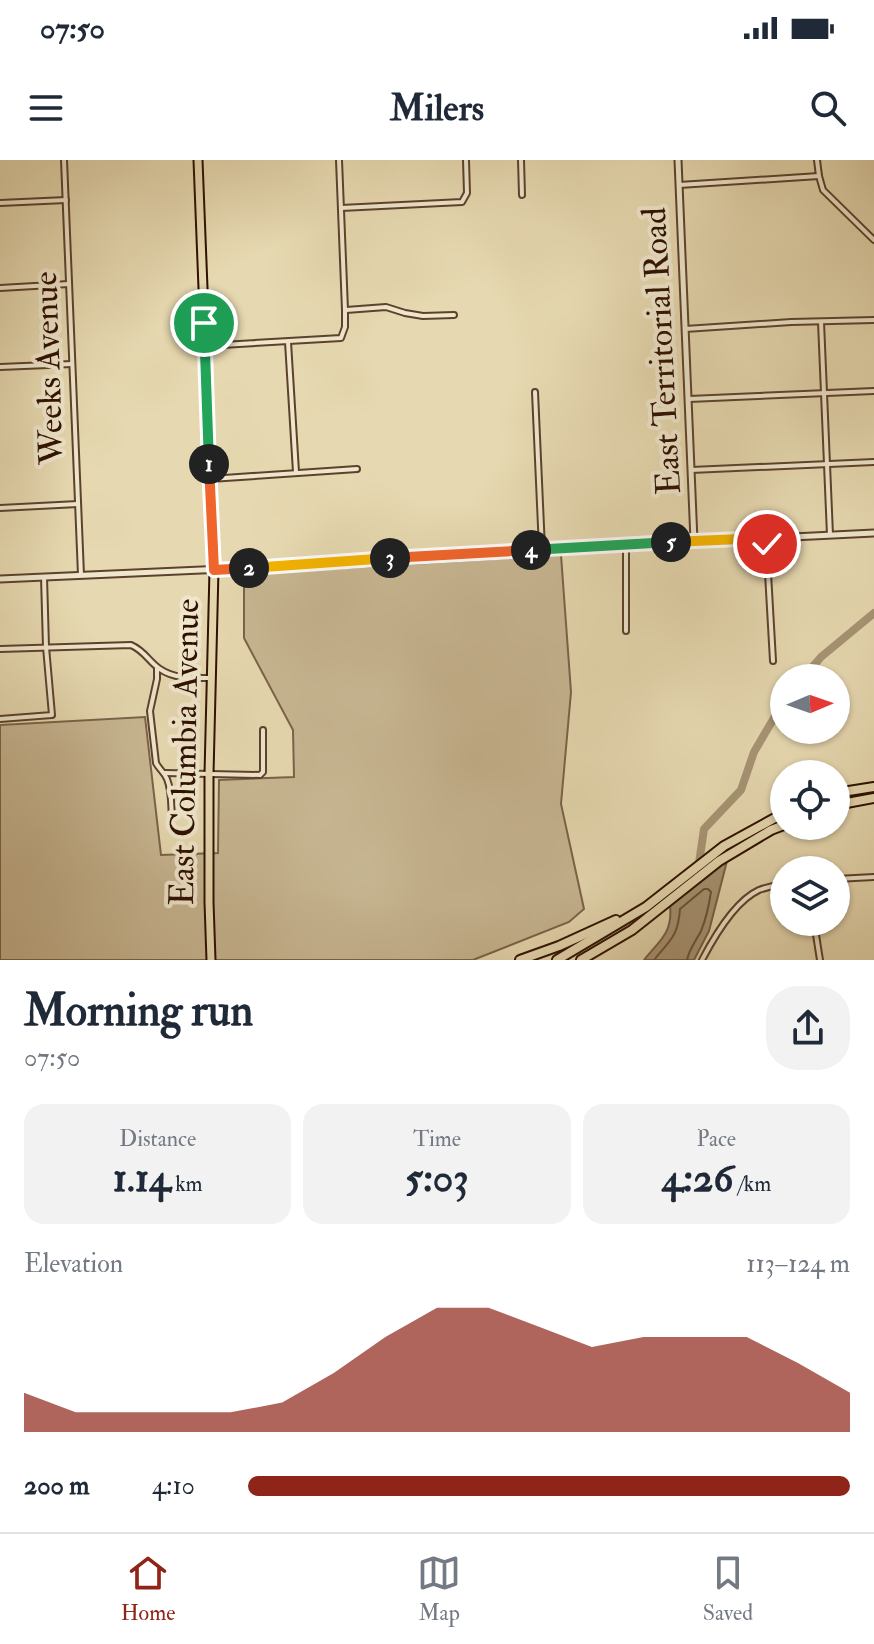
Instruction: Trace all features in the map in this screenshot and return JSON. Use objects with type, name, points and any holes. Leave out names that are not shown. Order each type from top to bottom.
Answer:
[{"type":"highway","points":[[850,791],[874,787]]},
{"type":"highway","points":[[850,802],[874,798]]},
{"type":"highway","points":[[557,960],[646,907],[705,859],[770,820]]},
{"type":"highway","points":[[581,960],[632,930],[711,866],[770,832]]},
{"type":"highway","points":[[520,960],[646,907]]},
{"type":"main road","name":"East Columbia Avenue","points":[[198,160],[214,570],[209,774],[211,960]]},
{"type":"street","name":"Weeks Avenue","points":[[64,160],[81,575]]},
{"type":"street","points":[[205,346],[335,340],[344,334],[339,160]]},
{"type":"street","points":[[341,208],[462,202],[467,193],[466,160]]},
{"type":"street","points":[[521,160],[522,195]]},
{"type":"street","name":"East Territorial Road","points":[[678,160],[694,541]]},
{"type":"street","points":[[817,160],[823,190],[872,239]]},
{"type":"street","points":[[679,185],[819,176]]},
{"type":"street","points":[[0,203],[66,200]]},
{"type":"street","points":[[0,288],[69,284]]},
{"type":"street","points":[[345,310],[386,307],[423,316],[454,315]]},
{"type":"street","points":[[685,329],[874,320]]},
{"type":"street","points":[[821,322],[830,535]]},
{"type":"street","points":[[288,342],[296,473]]},
{"type":"street","points":[[0,367],[72,364]]},
{"type":"street","points":[[688,399],[874,391]]},
{"type":"street","points":[[535,392],[542,549]]},
{"type":"street","points":[[691,470],[874,462]]},
{"type":"street","points":[[210,479],[357,469]]},
{"type":"street","points":[[0,508],[78,504]]},
{"type":"street","points":[[0,579],[874,533]]},
{"type":"street","points":[[766,538],[773,661]]},
{"type":"street","points":[[626,545],[626,631]]},
{"type":"street","points":[[0,719],[52,715],[44,577]]},
{"type":"street","points":[[0,649],[131,645],[141,649],[157,668],[185,677],[210,678]]},
{"type":"street","points":[[157,668],[150,711],[156,763],[165,773],[260,775],[263,772],[263,730]]},
{"type":"street","points":[[165,773],[172,819]]},
{"type":"street","points":[[850,878],[874,877]]},
{"type":"street","points":[[702,960],[742,902],[770,888]]},
{"type":"street","points":[[816,936],[820,960]]},
{"type":"shaded area","points":[[561,555],[571,692],[561,804],[584,909],[569,922],[473,960],[0,960],[0,725],[145,717],[161,855],[218,853],[219,780],[294,777],[293,730],[244,638],[244,574]]},
{"type":"water","points":[[727,861],[709,931],[694,960],[644,960],[667,930],[670,906]]},
{"type":"waterway","points":[[815,664],[874,613]]},
{"type":"waterway","points":[[698,870],[704,829],[741,790],[754,752],[770,725]]},
{"type":"route","points":[[204,323],[214,570],[694,541],[766,538],[767,544]]}]
